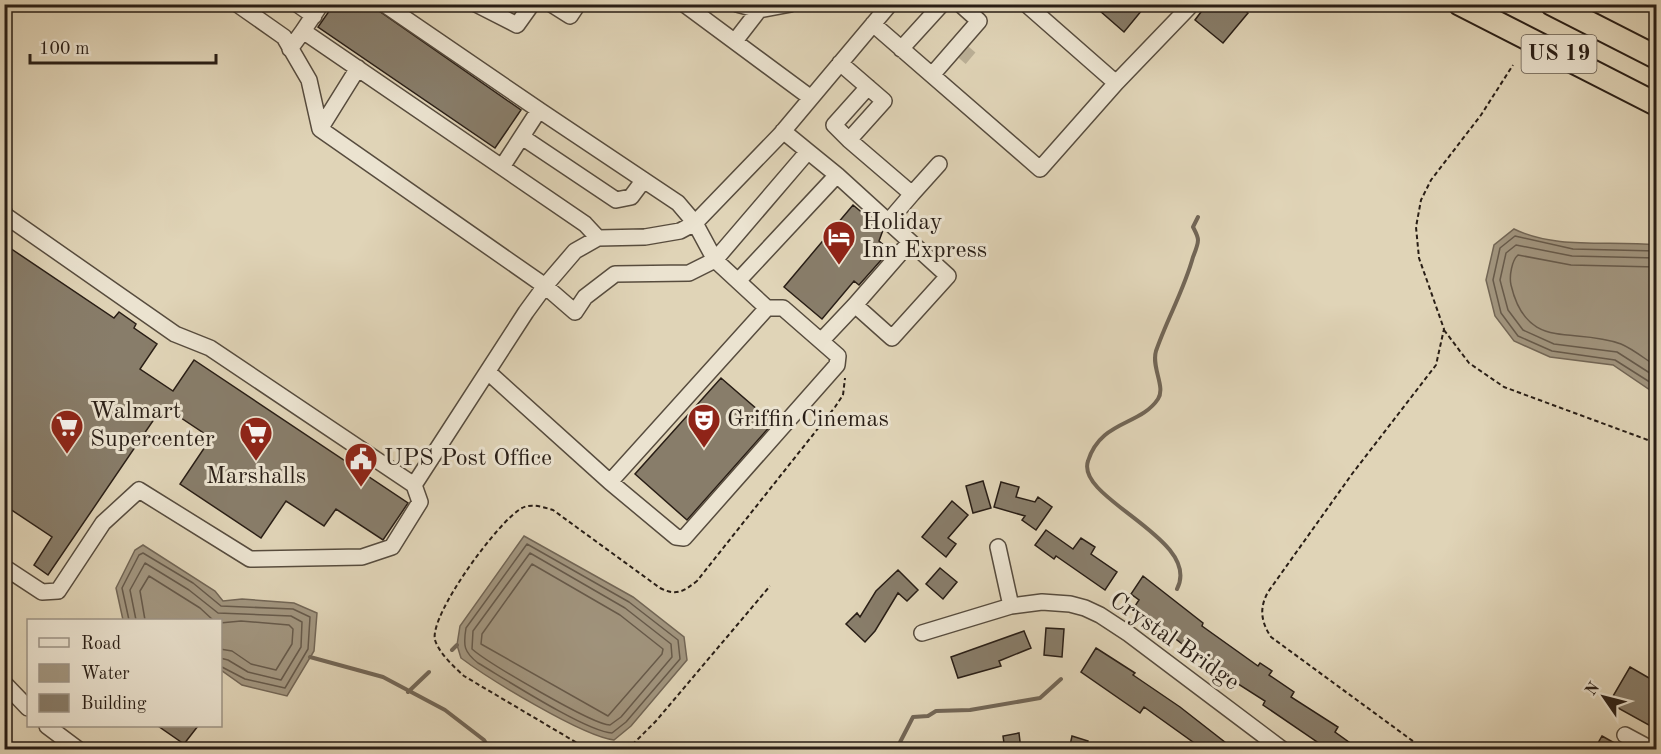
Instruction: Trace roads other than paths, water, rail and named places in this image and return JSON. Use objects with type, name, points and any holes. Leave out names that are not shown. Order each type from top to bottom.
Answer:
[{"type":"highway","name":"US 19","points":[[1460,4],[1656,104]]},
{"type":"highway","name":"US 19","points":[[1552,4],[1656,57]]},
{"type":"street","points":[[237,4],[284,37],[309,80],[320,129],[545,286],[575,312],[585,297],[615,274],[689,273],[716,260],[804,156],[805,149]]},
{"type":"street","points":[[290,49],[318,10],[297,4]]},
{"type":"street","points":[[384,4],[678,203],[695,223],[716,260],[767,308],[783,308],[838,356],[837,365],[684,537],[676,537],[610,482],[488,372]]},
{"type":"street","points":[[476,4],[517,25],[532,4]]},
{"type":"street","points":[[551,4],[570,16],[578,4]]},
{"type":"street","points":[[684,4],[811,98]]},
{"type":"street","points":[[735,41],[747,6],[791,4]]},
{"type":"street","points":[[414,485],[545,286],[575,251],[598,238],[645,237],[680,231],[695,223],[783,131],[890,4]]},
{"type":"street","points":[[902,49],[942,4]]},
{"type":"street","points":[[960,4],[979,21]]},
{"type":"street","points":[[1026,4],[1044,10],[1116,83]]},
{"type":"street","points":[[873,24],[902,49],[935,71],[1040,169],[1116,83],[1192,4]]},
{"type":"street","points":[[935,71],[979,21]]},
{"type":"street","points":[[972,45],[978,34],[979,21]]},
{"type":"street","points":[[303,31],[585,224],[598,238]]},
{"type":"street","points":[[935,71],[948,69],[960,59]]},
{"type":"street","points":[[840,63],[884,101],[849,140]]},
{"type":"street","points":[[320,129],[358,68]]},
{"type":"street","points":[[868,87],[834,125],[912,194]]},
{"type":"street","points":[[502,167],[540,110]]},
{"type":"street","points":[[783,131],[837,175],[948,276],[892,338],[855,304]]},
{"type":"street","points":[[522,137],[616,200],[631,197],[643,181]]},
{"type":"street","points":[[888,222],[939,164]]},
{"type":"street","points":[[738,281],[837,175]]},
{"type":"street","points":[[4,212],[6,216],[175,334],[210,348],[414,485],[420,502],[392,548],[362,557],[250,560],[140,490],[103,523],[58,591],[42,592],[4,567]]},
{"type":"street","points":[[821,341],[910,242]]},
{"type":"street","points":[[610,482],[767,308]]},
{"type":"street","points":[[998,547],[1011,606]]},
{"type":"street","name":"Crystal Bridge","points":[[922,633],[1011,606],[1042,602],[1070,604],[1100,615],[1283,750]]},
{"type":"street","points":[[4,683],[27,707]]},
{"type":"street","points":[[48,727],[78,750]]},
{"type":"street","points":[[1625,735],[1653,750]]},
{"type":"water","points":[[1514,229],[1548,240],[1656,245],[1656,394],[1613,365],[1550,357],[1514,341],[1495,316],[1486,280],[1494,245]]},
{"type":"water","points":[[524,536],[633,597],[684,637],[687,660],[631,726],[614,740],[599,736],[559,718],[513,692],[461,658],[457,645],[460,626]]},
{"type":"water","points":[[143,545],[215,591],[223,601],[242,599],[294,603],[317,613],[314,651],[287,696],[242,685],[222,671],[222,619],[123,619],[116,588],[135,550]]},
{"type":"waterway","points":[[1177,589],[1180,571],[1172,553],[1157,537],[1100,490],[1089,475],[1088,461],[1094,448],[1111,430],[1141,414],[1158,399],[1160,389],[1155,364],[1156,351],[1196,249],[1198,238],[1193,227],[1198,217]]},
{"type":"waterway","points":[[452,650],[457,645]]},
{"type":"waterway","points":[[310,657],[383,677],[445,710],[484,740],[490,750]]},
{"type":"waterway","points":[[408,692],[429,672]]},
{"type":"waterway","points":[[896,750],[913,717],[928,716],[936,711],[970,710],[1040,698],[1061,679]]},
{"type":"tunnel","points":[[960,59],[972,45]]},
{"type":"place","name":"Holiday Inn Express","points":[[839,266]]},
{"type":"place","name":"Griffin Cinemas","points":[[704,449]]},
{"type":"place","name":"Walmart Supercenter","points":[[67,455]]},
{"type":"place","name":"Marshalls","points":[[256,462]]},
{"type":"place","name":"UPS Post Office","points":[[361,488]]}]
